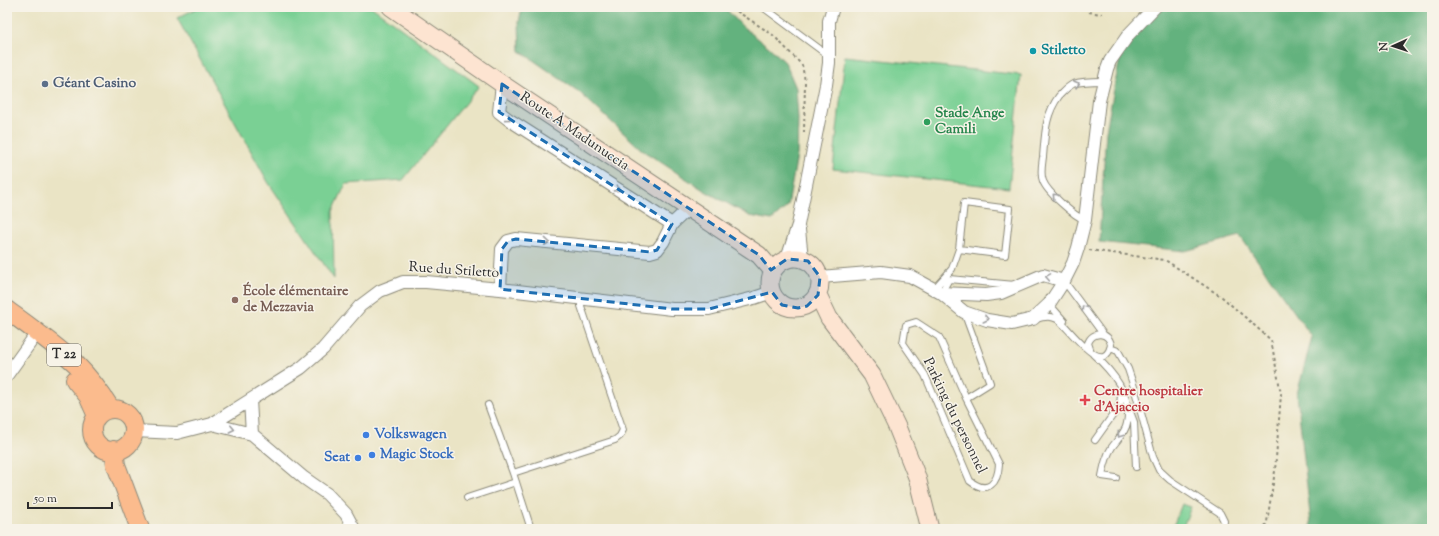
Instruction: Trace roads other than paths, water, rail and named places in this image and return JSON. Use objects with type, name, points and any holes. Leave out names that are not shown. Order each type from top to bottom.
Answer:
[{"type":"main road","name":"Route À Madunuccia","points":[[391,7],[502,84],[759,255],[786,262]]},
{"type":"main road","points":[[786,262],[813,265],[820,277],[821,283],[812,300],[798,308],[786,306],[776,299],[770,285],[786,262]]},
{"type":"main road","points":[[812,300],[829,318],[872,375],[897,427],[917,477],[930,529]]},
{"type":"main road","name":"T 22","points":[[7,310],[67,370],[104,413]]},
{"type":"main road","name":"T 22","points":[[7,324],[34,337]]},
{"type":"main road","points":[[118,410],[125,412],[130,417],[134,431],[130,442],[120,449],[107,450],[101,446],[93,436],[93,422],[104,413],[118,410]]},
{"type":"main road","points":[[114,450],[116,465],[140,529]]},
{"type":"street","points":[[786,262],[798,225],[826,85],[829,56],[829,21],[833,7]]},
{"type":"street","points":[[820,277],[881,272],[910,276],[938,290],[964,312],[987,320],[1012,324],[1033,319],[1049,304],[1064,281],[1078,248],[1085,220],[1099,101],[1103,81],[1110,61],[1129,34],[1155,7]]},
{"type":"street","points":[[502,84],[499,112],[672,224]]},
{"type":"street","points":[[500,289],[502,249],[508,241],[516,239],[650,252],[657,250],[672,224],[689,208]]},
{"type":"street","points":[[938,290],[986,295],[1001,293],[1043,275],[1064,281]]},
{"type":"street","name":"Rue du Stiletto","points":[[134,431],[177,433],[212,424],[301,368],[323,349],[360,306],[380,291],[403,282],[500,289],[672,309],[709,309],[772,292]]},
{"type":"street","points":[[7,375],[34,337]]},
{"type":"street","points":[[250,400],[252,434]]},
{"type":"street","points":[[212,424],[252,434],[304,478],[327,494],[346,514],[354,529]]},
{"type":"lane","points":[[763,7],[829,56]]},
{"type":"lane","points":[[1085,220],[1077,217],[1067,208],[1042,180],[1044,140],[1047,117],[1053,104],[1064,91],[1073,84],[1103,81]]},
{"type":"lane","points":[[938,290],[952,269],[959,249],[964,204],[1010,209],[1005,255],[959,249]]},
{"type":"lane","points":[[1064,281],[1109,340],[1110,348],[1108,352],[1102,356]]},
{"type":"lane","points":[[513,473],[615,440],[620,436],[623,430],[581,306],[581,298]]},
{"type":"lane","points":[[1049,304],[1091,352],[1109,370],[1122,387],[1134,422],[1136,466]]},
{"type":"lane","name":"Parking du personnel","points":[[964,312],[990,383],[966,398]]},
{"type":"lane","points":[[1026,320],[1052,316],[1058,319],[1076,339],[1091,352],[1102,356],[1121,395],[1120,405],[1096,440]]},
{"type":"lane","name":"Parking du personnel","points":[[916,322],[939,337],[966,398],[999,464],[998,475],[992,485],[984,488],[977,487],[970,481],[925,375],[903,343],[906,325],[916,322]]},
{"type":"lane","points":[[1091,352],[1088,343],[1091,337],[1097,334],[1103,334]]},
{"type":"lane","points":[[1110,348],[1118,351],[1128,369],[1153,457],[1159,470],[1170,480],[1220,514],[1224,521],[1222,529]]},
{"type":"lane","points":[[488,405],[513,473],[531,529]]},
{"type":"lane","points":[[1116,478],[1102,476],[1108,454],[1127,424],[1128,406]]},
{"type":"lane","points":[[467,498],[516,482]]},
{"type":"place","name":"Stiletto","points":[[1033,51]]},
{"type":"place","name":"Géant Casino","points":[[45,84]]},
{"type":"place","name":"Stade Ange Camili","points":[[927,122]]},
{"type":"place","name":"École élémentaire de Mezzavia","points":[[235,300]]},
{"type":"place","name":"Centre hospitalier d'Ajaccio","points":[[1085,400]]},
{"type":"place","name":"Volkswagen","points":[[366,435]]},
{"type":"place","name":"Magic Stock","points":[[372,455]]},
{"type":"place","name":"Seat","points":[[358,458]]}]
